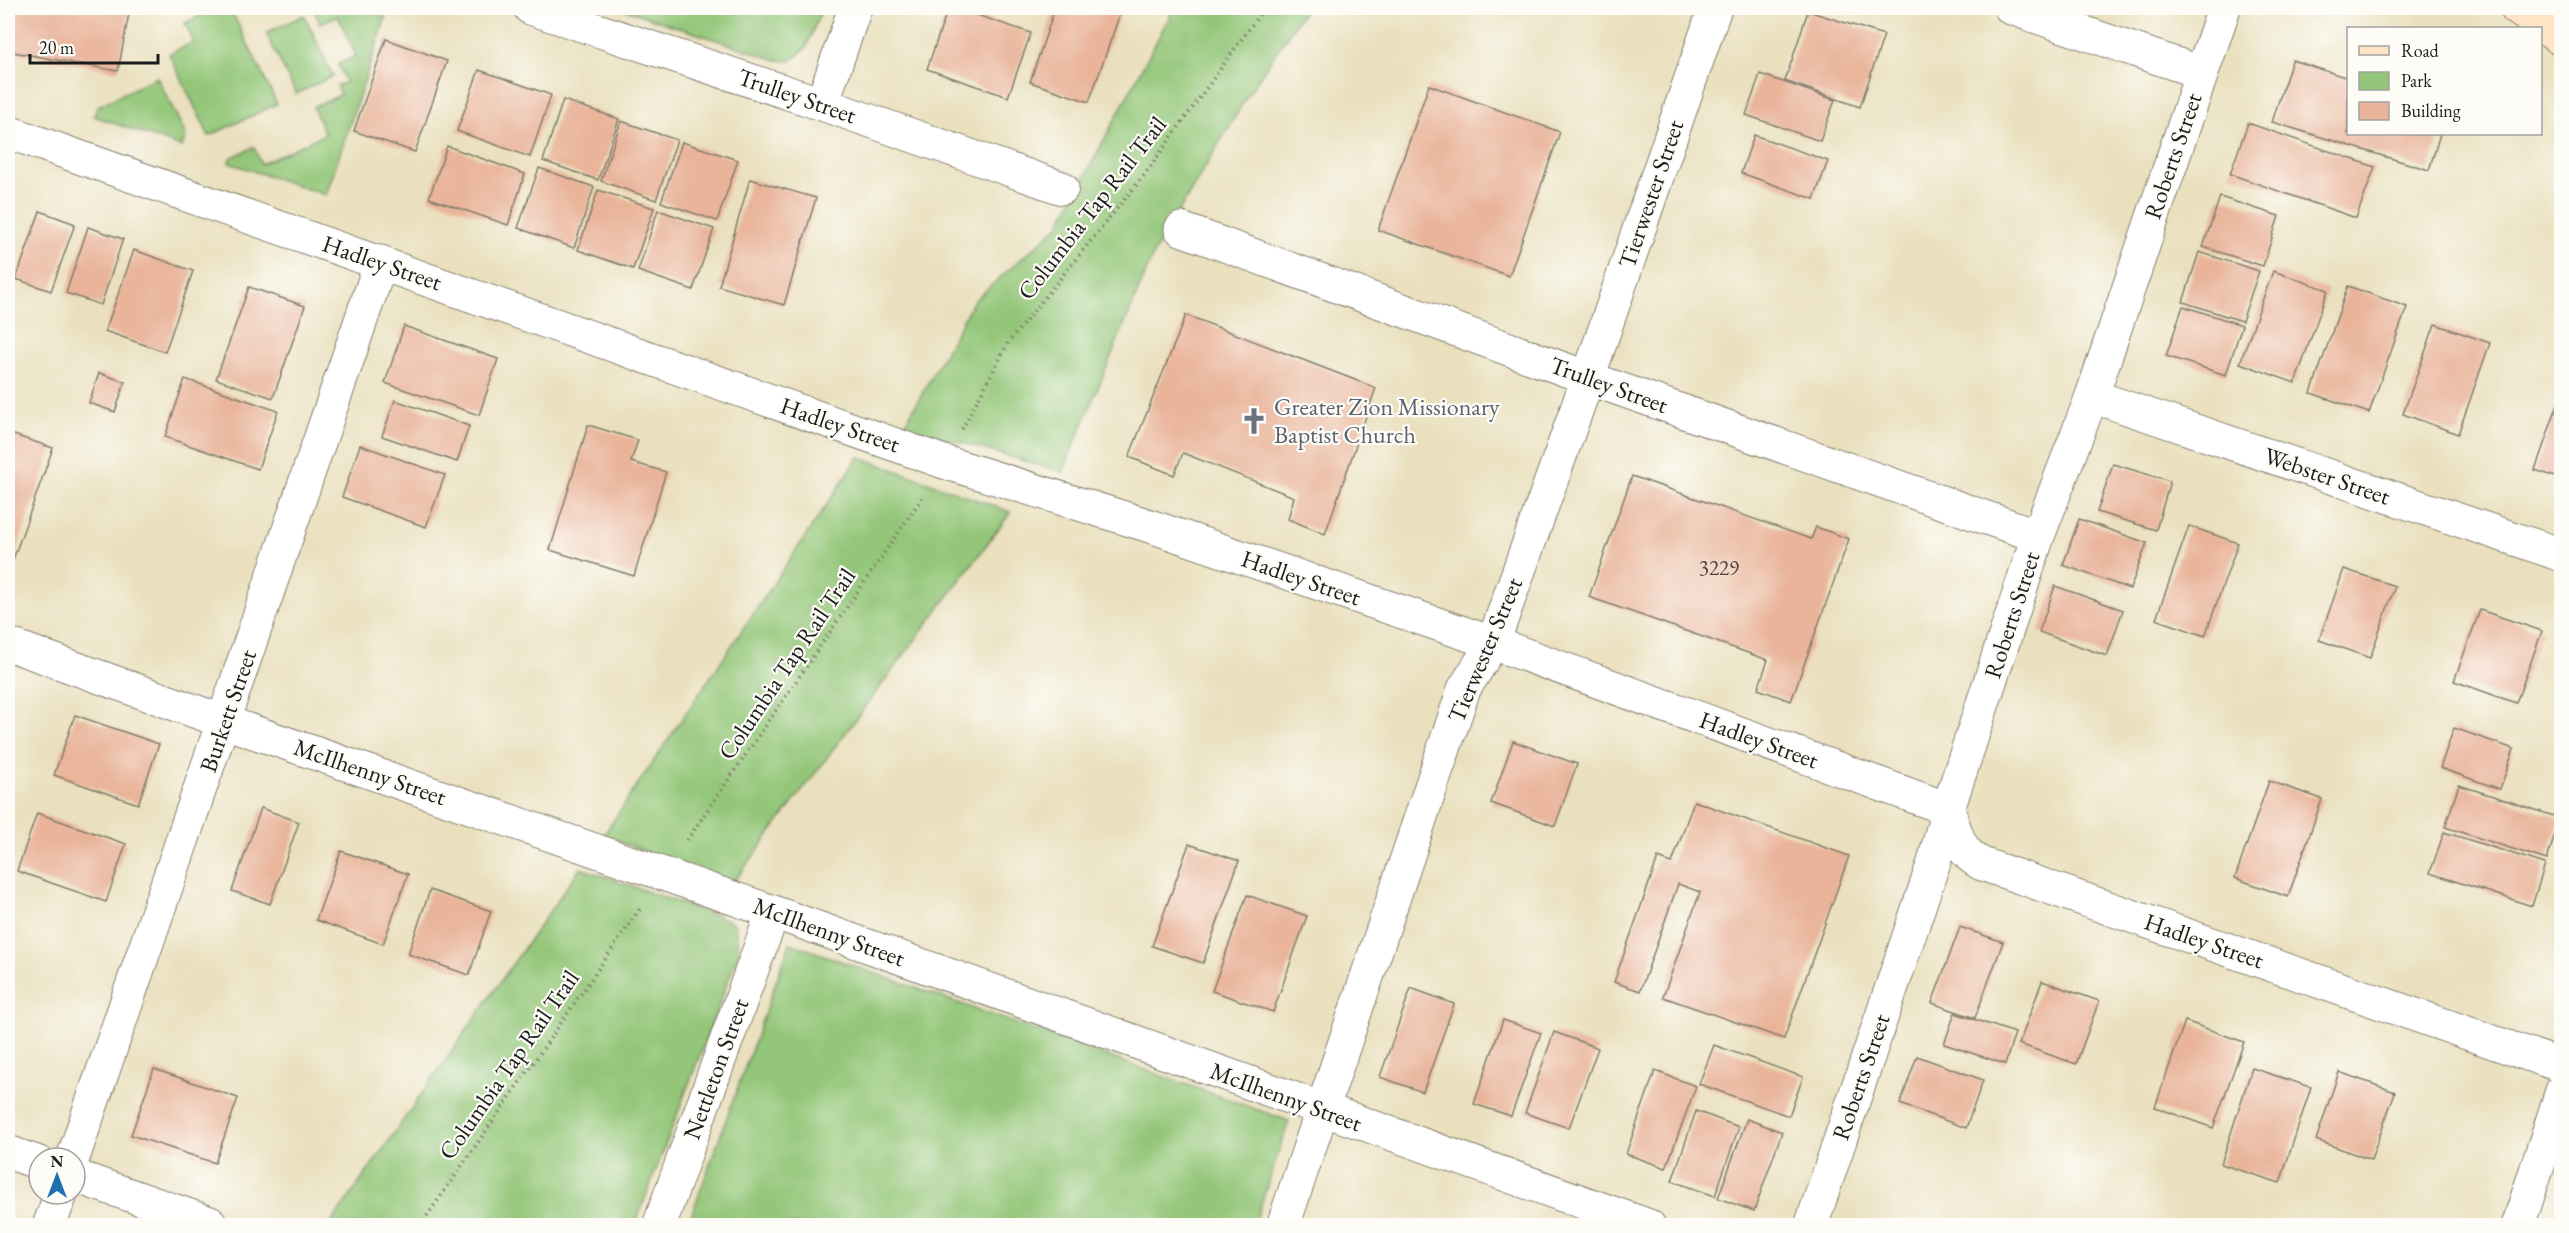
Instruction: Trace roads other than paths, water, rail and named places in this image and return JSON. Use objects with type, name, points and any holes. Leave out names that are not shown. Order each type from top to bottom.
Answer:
[{"type":"main road","points":[[2516,8],[2562,40]]},
{"type":"street","name":"Trulley Street","points":[[530,8],[822,104],[1062,188]]},
{"type":"street","points":[[822,104],[855,8]]},
{"type":"street","name":"Tierwester Street","points":[[1283,1226],[1324,1111],[1464,689],[1493,644],[1588,378],[1715,8]]},
{"type":"street","points":[[2011,8],[2202,73]]},
{"type":"street","name":"Roberts Street","points":[[1811,1226],[1934,862],[1948,809],[2038,536],[2092,396],[2224,8]]},
{"type":"street","name":"Hadley Street","points":[[8,132],[944,462],[1150,526],[1493,644],[1948,809],[1961,849],[1982,864],[2562,1066]]},
{"type":"street","name":"Trulley Street","points":[[1181,229],[1588,378],[2038,536]]},
{"type":"street","name":"Burkett Street","points":[[77,1146],[225,722],[381,262]]},
{"type":"street","name":"Webster Street","points":[[2092,396],[2562,555]]},
{"type":"street","name":"McIlhenny Street","points":[[8,644],[225,722],[773,912],[1649,1226]]},
{"type":"street","name":"Nettleton Street","points":[[659,1226],[773,912]]},
{"type":"street","points":[[2518,1226],[2562,1091]]},
{"type":"street","points":[[8,1152],[27,1159]]},
{"type":"street","points":[[87,1180],[210,1223]]},
{"type":"street","points":[[49,1226],[56,1206]]},
{"type":"place","name":"Greater Zion Missionary Baptist Church","points":[[1254,421]]}]
